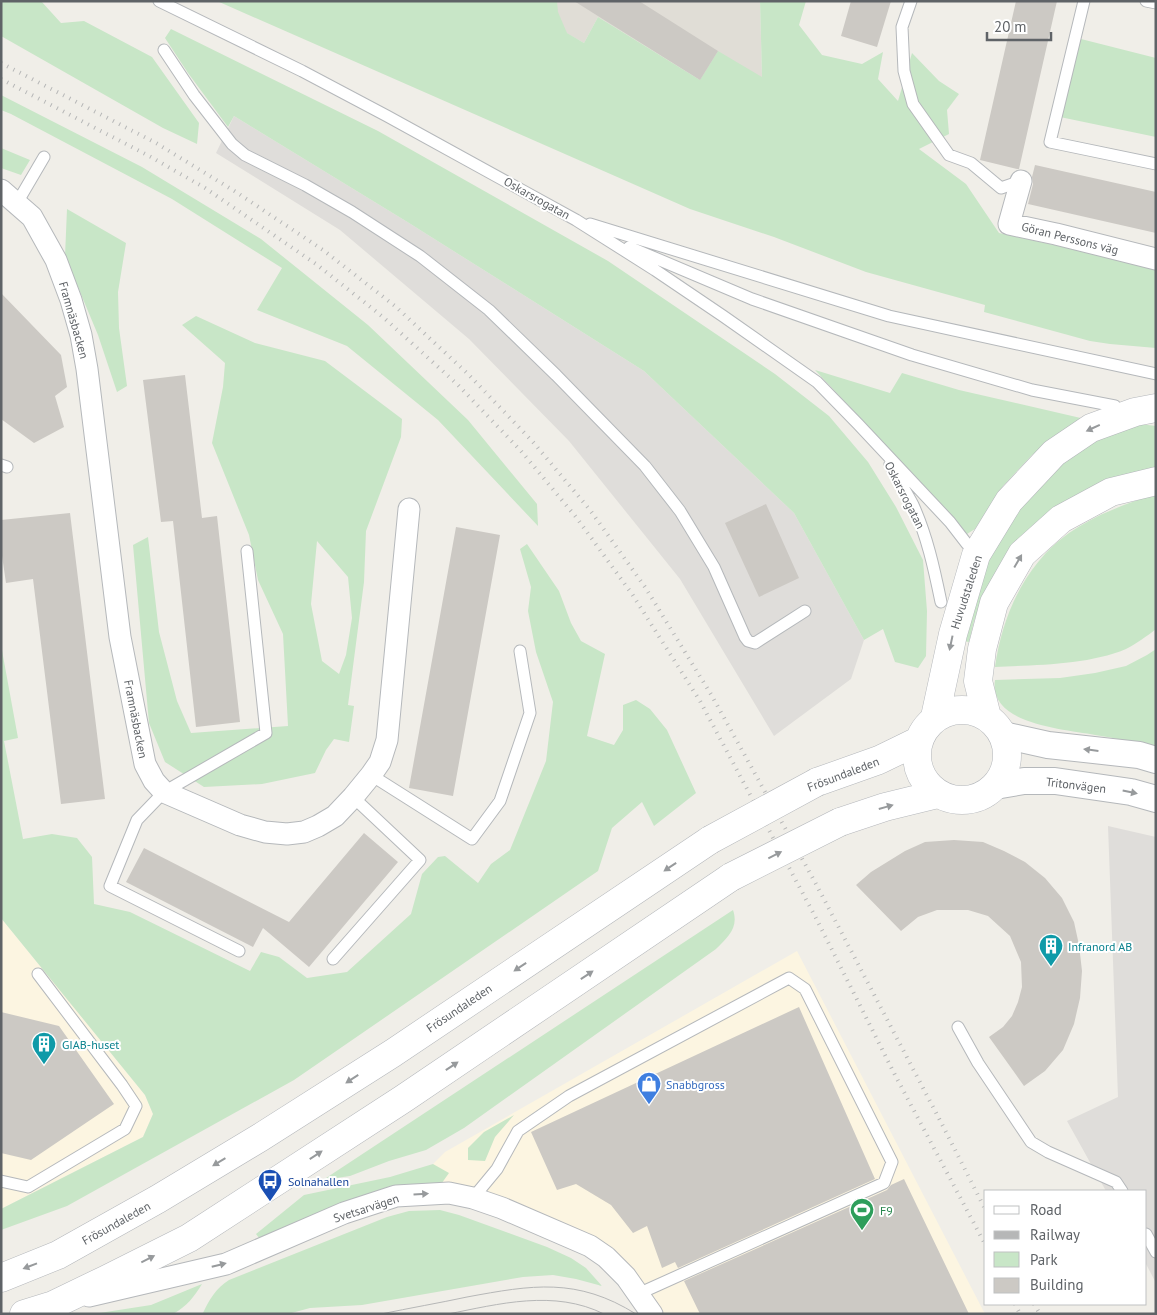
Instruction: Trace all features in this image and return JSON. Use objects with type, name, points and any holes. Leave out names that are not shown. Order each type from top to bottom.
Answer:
[{"type":"main road","name":"Huvudstaleden","points":[[935,717],[953,634],[976,555],[1009,500],[1054,452],[1091,428],[1135,412],[1156,408]]},
{"type":"main road","points":[[995,726],[977,712],[962,709],[948,711],[935,717],[924,728],[918,741],[916,756],[919,771],[926,784],[938,794],[953,800],[968,800],[983,795],[995,786],[1004,773],[1007,747],[995,726],[978,681],[982,649],[994,603],[1022,554],[1061,519],[1111,492],[1156,481]]},
{"type":"main road","name":"Frösundaleden","points":[[1,1278],[58,1255],[158,1199],[261,1137],[393,1053],[710,840],[817,782],[879,760],[918,741]]},
{"type":"main road","points":[[24,1314],[52,1305],[189,1238],[404,1099],[731,877],[840,822],[884,806],[938,794]]},
{"type":"street","name":"Göran Perssons väg","points":[[1021,181],[1009,224],[1156,259]]},
{"type":"street","name":"Framnäsbacken","points":[[9,197],[32,217],[56,260],[71,300],[81,335],[87,369],[120,637],[145,764],[154,780],[164,792]]},
{"type":"street","points":[[164,792],[240,825],[264,832],[287,834],[304,832],[318,826],[335,816],[354,797],[380,762],[387,740],[409,509]]},
{"type":"street","points":[[995,726],[1048,744],[1156,760]]},
{"type":"street","name":"Tritonvägen","points":[[995,786],[1024,781],[1055,781],[1131,792],[1156,799]]},
{"type":"street","name":"Svetsarvägen","points":[[52,1305],[226,1264],[344,1213],[396,1196],[449,1193],[473,1198],[502,1208],[590,1246],[606,1257],[626,1277],[652,1314]]},
{"type":"lane","name":"Oskarsrogatan","points":[[159,1],[302,71],[387,116],[576,220],[655,270],[817,382],[950,522],[967,544]]},
{"type":"lane","name":"Göran Perssons väg","points":[[911,1],[902,27],[904,71],[913,104],[948,155],[971,163],[1001,188],[1021,181]]},
{"type":"lane","points":[[1084,1],[1050,142],[1156,164]]},
{"type":"lane","points":[[1146,1],[1156,3]]},
{"type":"lane","points":[[164,50],[232,144],[246,155],[305,185],[352,212],[420,256],[489,310],[556,375],[645,466],[680,511],[714,567],[748,641],[755,643],[805,611]]},
{"type":"lane","points":[[9,197],[44,157]]},
{"type":"lane","points":[[576,220],[889,316],[1156,374]]},
{"type":"lane","points":[[576,220],[627,246],[752,299],[912,355],[1032,390],[1115,406]]},
{"type":"lane","name":"Oskarsrogatan","points":[[880,448],[912,504],[925,534],[934,565],[941,602]]},
{"type":"lane","points":[[239,952],[110,886],[137,820],[164,792],[266,733],[248,551]]},
{"type":"lane","points":[[371,775],[472,839],[500,801],[530,713],[520,651]]},
{"type":"lane","points":[[333,959],[420,860],[354,797]]},
{"type":"lane","points":[[1,1181],[28,1187],[125,1129],[136,1106],[122,1084],[38,974]]},
{"type":"lane","points":[[473,1198],[497,1169],[518,1131],[569,1096],[789,978],[805,989],[892,1162],[884,1183],[638,1294]]},
{"type":"lane","points":[[958,1026],[978,1063],[1031,1142],[1048,1152],[1116,1182],[1121,1190]]},
{"type":"lane","points":[[1147,1236],[1156,1252]]},
{"type":"shaded area","points":[[510,1],[760,1],[762,77],[700,80],[598,17],[584,43]]},
{"type":"shaded area","points":[[234,116],[409,223],[644,371],[794,513],[864,640],[851,679],[774,736],[680,579],[569,441],[469,339],[340,230],[216,153]]},
{"type":"shaded area","points":[[1108,826],[1156,837],[1156,1283],[1147,1266],[1147,1190],[1105,1190],[1067,1121],[1118,1097]]},
{"type":"shaded area","points":[[1,918],[145,1095],[153,1114],[143,1137],[1,1209]]},
{"type":"shaded area","points":[[797,951],[985,1314],[664,1314],[658,1303],[613,1248],[590,1236],[439,1187],[433,1164],[445,1152]]},
{"type":"green space","points":[[1,1],[41,1],[61,23],[84,21],[152,57],[199,123],[197,144],[163,128],[1,36]]},
{"type":"green space","points":[[217,1],[557,1],[558,12],[567,33],[584,43],[598,17],[700,80],[718,51],[762,77],[760,1],[806,1],[799,25],[822,55],[862,64],[883,52],[878,79],[898,101],[912,53],[939,81],[959,94],[947,110],[949,134],[919,149],[966,184],[999,233],[1156,267],[1156,348],[1090,341],[984,312],[985,305],[866,272],[774,237],[690,209]]},
{"type":"green space","points":[[171,29],[378,131],[608,261],[775,374],[829,416],[868,462],[896,507],[923,560],[927,611],[926,656],[918,668],[895,662],[883,629],[864,640],[794,513],[644,371],[409,223],[234,116],[228,127],[165,38]]},
{"type":"green space","points":[[1081,39],[1156,58],[1156,137],[1060,117]]},
{"type":"green space","points":[[1,95],[142,167],[261,239],[368,325],[468,420],[537,504],[538,526],[438,420],[347,346],[257,310],[282,268],[172,199],[1,110]]},
{"type":"green space","points":[[1,148],[30,160],[21,175],[1,168]]},
{"type":"green space","points":[[67,209],[126,243],[118,292],[119,328],[127,386],[117,392],[98,335],[65,256]]},
{"type":"green space","points":[[196,316],[255,343],[325,361],[402,419],[401,437],[366,531],[364,582],[348,705],[354,706],[349,742],[334,739],[326,750],[315,773],[262,784],[204,787],[165,762],[149,723],[133,545],[148,537],[159,632],[177,701],[191,733],[288,726],[283,634],[258,580],[249,535],[212,443],[223,387],[225,363],[182,325]],"holes":[[[317,541],[348,577],[352,618],[346,655],[339,674],[322,661],[311,604]]]},
{"type":"green space","points":[[815,370],[890,393],[902,373],[959,390],[1085,419],[1032,455],[1003,486],[975,529],[967,534],[963,532],[892,452]]},
{"type":"green space","points":[[1140,424],[1156,426],[1156,468],[1115,480],[985,594],[974,621],[969,642],[963,641],[978,577],[1017,504],[1062,463],[1091,444]]},
{"type":"green space","points":[[1156,495],[1156,629],[1126,649],[1095,658],[1044,665],[995,667],[1003,629],[1018,592],[1040,560],[1053,546],[1084,523],[1139,499]]},
{"type":"green space","points":[[527,544],[559,591],[571,623],[581,641],[605,654],[587,736],[614,745],[623,730],[623,705],[636,700],[650,709],[667,730],[696,793],[654,826],[642,802],[612,828],[598,871],[294,1080],[67,1206],[1,1230],[1,1209],[143,1137],[153,1114],[145,1095],[1,918],[1,645],[18,738],[4,741],[23,839],[52,834],[77,838],[92,857],[94,904],[130,912],[250,971],[261,952],[279,957],[307,978],[347,972],[411,914],[422,874],[438,857],[445,856],[478,883],[491,864],[510,850],[546,761],[553,702],[536,652],[528,611],[531,587],[520,549]]},
{"type":"green space","points":[[1156,649],[1156,748],[1031,722],[1016,716],[1003,707],[996,695],[995,680],[1060,678],[1095,673],[1126,666]]},
{"type":"green space","points":[[733,910],[735,922],[731,932],[716,949],[464,1128],[426,1150],[389,1161],[350,1176],[323,1180]]},
{"type":"green space","points":[[514,1115],[495,1137],[485,1161],[468,1160],[468,1148],[484,1132]]},
{"type":"green space","points":[[433,1164],[449,1173],[439,1187],[263,1243],[256,1234],[304,1195],[390,1177]]},
{"type":"green space","points":[[440,1210],[547,1247],[571,1258],[586,1268],[602,1286],[553,1275],[523,1277],[362,1305],[310,1308],[288,1314],[201,1314],[210,1299],[229,1280],[387,1217],[409,1211]]},
{"type":"green space","points":[[202,1284],[190,1301],[173,1314],[93,1314],[151,1305]]},
{"type":"building","points":[[574,1],[639,1],[718,51],[700,80]]},
{"type":"building","points":[[851,1],[891,1],[877,47],[841,36]]},
{"type":"building","points":[[1016,1],[1057,1],[1019,169],[980,160]]},
{"type":"building","points":[[1035,165],[1156,192],[1156,233],[1028,204]]},
{"type":"building","points":[[1,293],[61,355],[67,387],[55,396],[64,427],[34,443],[1,419]]},
{"type":"building","points":[[185,375],[202,518],[217,516],[240,722],[196,727],[173,521],[161,522],[143,380]]},
{"type":"building","points":[[766,504],[799,578],[759,597],[725,523]]},
{"type":"building","points":[[70,513],[105,799],[61,804],[33,579],[6,583],[1,549],[1,520]]},
{"type":"building","points":[[456,527],[500,535],[453,796],[409,788]]},
{"type":"building","points":[[364,833],[398,862],[309,967],[263,928],[253,947],[126,882],[144,848],[289,922]]},
{"type":"building","name":"Infranord AB","points":[[954,840],[983,842],[1025,862],[1045,878],[1062,898],[1074,922],[1082,971],[1080,998],[1074,1024],[1063,1050],[1045,1071],[1024,1086],[989,1037],[1003,1027],[1012,1016],[1022,987],[1021,962],[1010,936],[988,916],[968,910],[937,910],[918,917],[901,931],[856,885],[871,872],[905,851],[925,842]]},
{"type":"building","points":[[799,1007],[875,1179],[678,1268],[675,1262],[662,1268],[647,1226],[633,1233],[611,1205],[576,1184],[557,1190],[531,1132]]},
{"type":"building","name":"GIAB-huset","points":[[1,1012],[59,1026],[114,1104],[31,1160],[1,1153]]},
{"type":"building","name":"F9","points":[[904,1179],[969,1314],[700,1314],[684,1281],[887,1190],[891,1185]]},
{"type":"tram line","points":[[381,1314],[513,1289],[533,1287],[574,1289],[594,1294],[636,1314]]},
{"type":"tram line","points":[[448,1314],[507,1303],[546,1300],[585,1306],[604,1314]]},
{"type":"railway","points":[[1,63],[156,143],[236,192],[323,250],[395,306],[468,374],[533,442],[590,510],[645,587],[712,696],[816,884],[984,1207]]},
{"type":"railway","points":[[1,79],[151,157],[205,188],[316,264],[383,317],[458,385],[521,451],[576,517],[632,594],[700,701],[817,920],[895,1075],[984,1242]]},
{"type":"railway","points":[[1016,1305],[1020,1314]]},
{"type":"railway","points":[[1035,1305],[1040,1314]]},
{"type":"place","name":"Infranord AB","points":[[1051,967]]},
{"type":"place","name":"GIAB-huset","points":[[44,1065]]},
{"type":"place","name":"Snabbgross","points":[[649,1105]]},
{"type":"place","name":"Solnahallen","points":[[270,1202]]},
{"type":"place","name":"F9","points":[[862,1231]]}]
